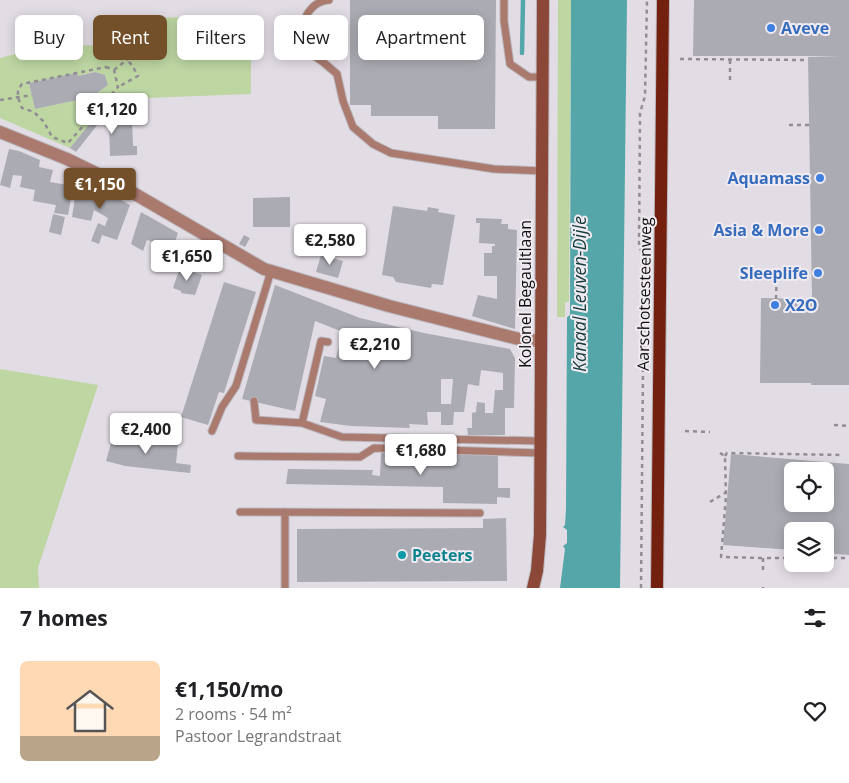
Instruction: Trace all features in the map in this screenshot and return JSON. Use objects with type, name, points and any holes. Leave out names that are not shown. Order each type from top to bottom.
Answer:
[{"type":"main road","name":"Aarschotsesteenweg","points":[[657,588],[663,0]]},
{"type":"street","name":"Kolonel Begaultlaan","points":[[533,588],[537,571],[540,535],[543,0]]},
{"type":"street","points":[[0,132],[67,159],[116,183],[264,269],[389,306],[519,339],[541,341]]},
{"type":"lane","points":[[330,0],[323,1],[311,8],[303,22],[300,37],[302,48],[337,74],[343,101],[353,127],[373,144],[391,153],[494,169],[542,171]]},
{"type":"lane","points":[[504,0],[504,21],[510,64],[529,77],[543,77]]},
{"type":"lane","points":[[212,431],[222,407],[236,386],[271,271]]},
{"type":"lane","points":[[302,423],[321,341],[328,342]]},
{"type":"lane","points":[[254,401],[256,420],[302,423],[342,437],[540,447]]},
{"type":"lane","points":[[238,456],[360,457],[374,448],[540,447]]},
{"type":"lane","points":[[240,512],[480,513]]},
{"type":"lane","points":[[285,512],[286,588]]},
{"type":"path","points":[[641,588],[644,259],[640,246],[640,113],[645,96],[646,0]]},
{"type":"path","points":[[680,59],[808,60]]},
{"type":"path","points":[[114,70],[127,60]]},
{"type":"path","points":[[114,70],[106,67],[22,84],[17,98],[22,108],[34,112],[44,122],[52,137],[68,143],[118,87],[138,76],[129,60]]},
{"type":"path","points":[[730,60],[730,82]]},
{"type":"path","points":[[114,70],[118,87]]},
{"type":"path","points":[[0,100],[32,95]]},
{"type":"path","points":[[789,125],[808,125]]},
{"type":"path","points":[[640,170],[645,171]]},
{"type":"path","points":[[788,178],[809,178]]},
{"type":"path","points":[[788,231],[810,231]]},
{"type":"path","points":[[776,299],[777,267]]},
{"type":"path","points":[[834,425],[849,426]]},
{"type":"path","points":[[686,431],[710,432]]},
{"type":"path","points":[[720,453],[725,456]]},
{"type":"path","points":[[725,456],[728,453],[843,455]]},
{"type":"path","points":[[725,456],[721,557],[784,558]]},
{"type":"path","points":[[710,502],[725,493]]},
{"type":"path","points":[[763,558],[763,570]]},
{"type":"path","points":[[834,558],[847,558]]},
{"type":"green space","points":[[558,0],[571,0],[569,302],[565,302],[565,317],[557,317]]},
{"type":"green space","points":[[167,17],[177,17],[177,60],[251,60],[251,94],[146,98],[113,115],[109,116],[108,110],[100,111],[70,148],[0,118],[0,58],[15,54],[15,60],[83,60],[83,45],[93,45],[93,60],[167,60]],"holes":[[[94,72],[105,75],[108,85],[97,93],[98,101],[83,105],[82,99],[35,109],[29,83],[77,73],[78,76]]]},
{"type":"green space","points":[[0,369],[98,385],[38,568],[39,588],[0,588]]},
{"type":"water","name":"Kanaal Leuven-Dijle","points":[[571,0],[627,0],[620,588],[560,588],[565,549],[563,546],[567,543],[567,530],[563,527],[565,525],[566,509],[567,317],[570,315]]},
{"type":"building","points":[[350,0],[496,0],[495,129],[438,129],[438,116],[371,116],[371,105],[350,105]]},
{"type":"building","points":[[694,0],[849,0],[849,385],[760,383],[761,298],[812,299],[808,57],[841,56],[693,56]]},
{"type":"building","points":[[95,72],[105,75],[108,85],[97,93],[98,101],[83,105],[82,99],[35,109],[29,83],[77,73],[78,76]]},
{"type":"building","points":[[108,110],[109,116],[113,115],[114,120],[132,119],[133,146],[137,146],[137,155],[110,156],[109,124],[98,124],[76,152],[70,148],[100,111]]},
{"type":"building","points":[[9,149],[40,160],[39,167],[53,170],[50,182],[73,186],[68,215],[54,213],[56,205],[33,201],[35,190],[20,187],[22,176],[13,175],[10,188],[0,185]]},
{"type":"building","points":[[78,177],[130,205],[117,240],[102,235],[99,244],[91,241],[98,223],[105,226],[108,218],[94,210],[91,221],[72,217]]},
{"type":"building","points":[[290,197],[290,227],[253,227],[253,198]]},
{"type":"building","points":[[393,206],[427,211],[428,207],[439,209],[438,212],[455,215],[443,285],[432,284],[431,288],[396,282],[393,277],[382,275]]},
{"type":"building","points":[[141,212],[178,233],[168,261],[160,258],[164,249],[158,247],[159,244],[147,240],[143,251],[131,244]]},
{"type":"building","points":[[53,214],[65,217],[61,235],[49,232]]},
{"type":"building","points":[[476,218],[502,219],[501,224],[508,224],[508,229],[517,230],[515,329],[472,316],[478,295],[497,299],[497,276],[484,276],[484,253],[492,253],[492,246],[495,246],[495,244],[479,243],[480,223],[476,223]]},
{"type":"building","points":[[244,235],[250,238],[245,247],[239,244]]},
{"type":"building","points":[[321,255],[343,261],[338,278],[316,272]]},
{"type":"building","points":[[180,267],[202,275],[195,295],[181,293],[181,291],[173,288]]},
{"type":"building","points":[[224,282],[256,292],[224,393],[219,392],[208,425],[181,417]]},
{"type":"building","points":[[275,285],[360,318],[424,333],[510,349],[515,358],[514,408],[505,408],[505,435],[468,435],[467,428],[472,428],[472,413],[476,412],[477,402],[485,403],[485,413],[493,413],[495,390],[503,390],[503,373],[481,370],[479,386],[468,384],[464,412],[454,412],[453,425],[441,425],[441,412],[427,412],[428,425],[409,424],[410,428],[351,426],[320,422],[326,399],[315,396],[324,356],[336,358],[343,332],[315,321],[295,411],[242,399]],"holes":[[[441,379],[453,379],[451,404],[441,404]]]},
{"type":"building","points":[[113,436],[131,442],[178,444],[176,463],[191,465],[190,473],[125,466],[106,461]]},
{"type":"building","points":[[381,453],[498,455],[498,488],[510,488],[510,498],[497,497],[497,504],[443,503],[443,487],[286,484],[288,469],[373,470],[372,475],[380,476]]},
{"type":"building","points":[[731,454],[825,462],[784,462],[784,512],[834,512],[834,463],[849,464],[849,555],[834,554],[834,522],[784,522],[784,549],[723,545]]},
{"type":"building","name":"Peeters","points":[[506,518],[507,581],[297,582],[297,529],[483,528],[483,519]]},
{"type":"waterway","points":[[522,53],[523,0]]},
{"type":"place","name":"Aveve","points":[[771,28]]},
{"type":"place","name":"Aquamass","points":[[820,178]]},
{"type":"place","name":"Asia & More","points":[[819,230]]},
{"type":"place","name":"Sleeplife","points":[[818,273]]},
{"type":"place","name":"X2O","points":[[775,305]]},
{"type":"place","name":"Peeters","points":[[402,555]]}]
